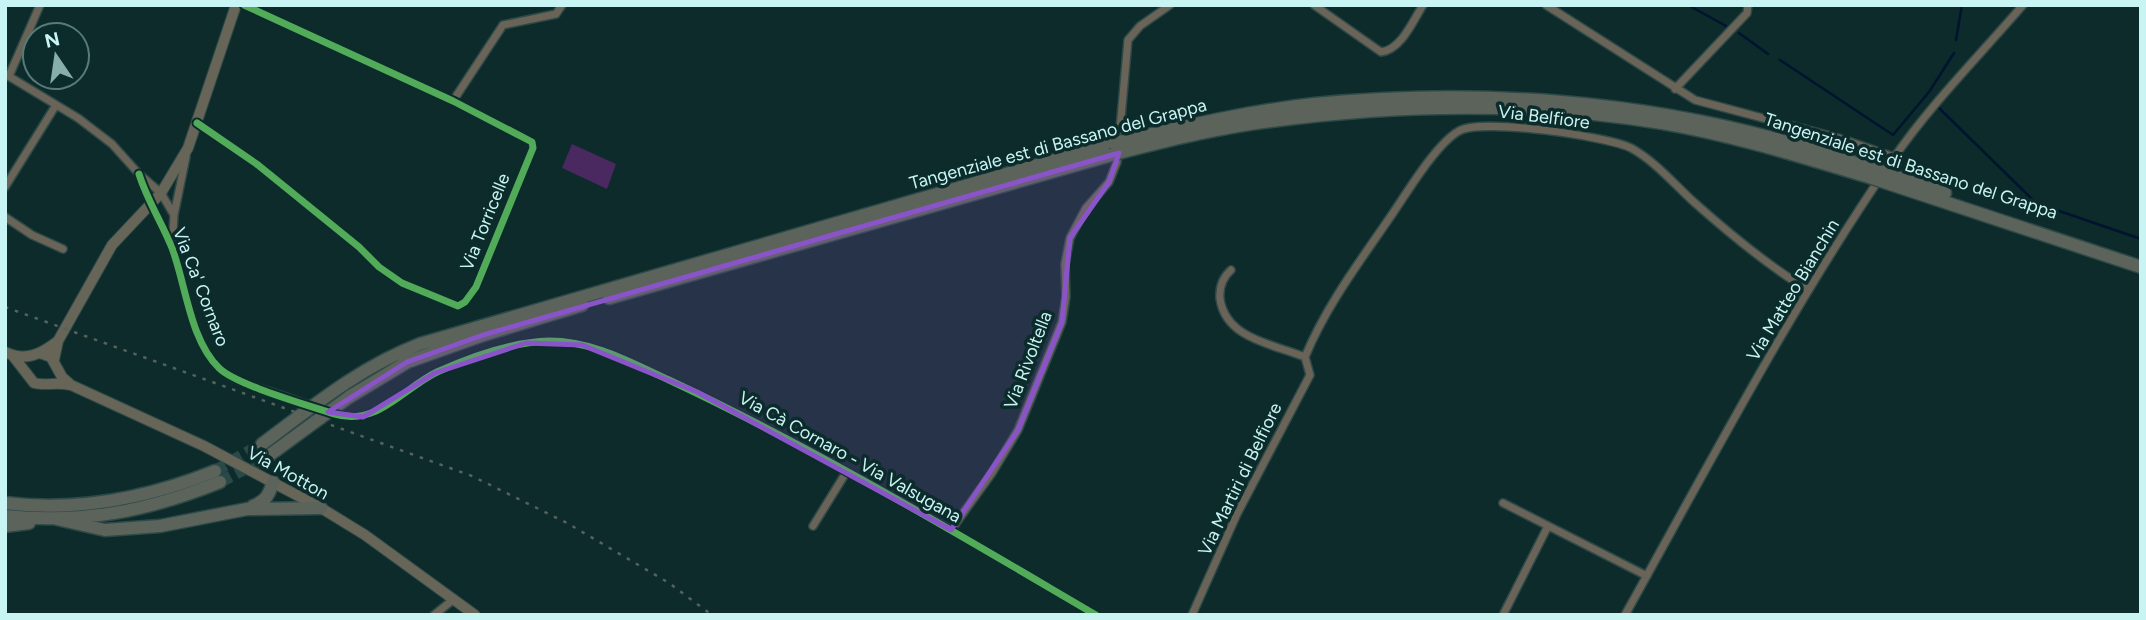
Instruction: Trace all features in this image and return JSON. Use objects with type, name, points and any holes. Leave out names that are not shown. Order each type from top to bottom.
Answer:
[{"type":"highway","name":"Tangenziale est di Bassano del Grappa","points":[[264,450],[345,382],[403,351],[458,332],[824,232],[1127,146],[1197,123],[1313,104],[1406,99],[1508,99],[1612,107],[1660,114],[1800,145],[1874,174],[2141,260]]},
{"type":"highway","name":"Tangenziale est di Bassano del Grappa","points":[[1889,179],[2141,267]]},
{"type":"highway","points":[[5,503],[61,506],[122,499],[218,477],[151,507],[97,517],[53,519],[5,526]]},
{"type":"highway","points":[[247,509],[263,502],[273,482]]},
{"type":"highway","points":[[5,516],[53,519],[105,530],[160,526],[247,509],[321,508]]},
{"type":"main road","points":[[9,354],[34,383],[42,385],[50,382],[56,365],[58,341],[112,246],[161,193],[188,148],[236,5]]},
{"type":"main road","points":[[26,374],[26,364],[58,341]]},
{"type":"main road","points":[[9,354],[48,355],[56,365]]},
{"type":"main road","name":"Via Motton","points":[[56,365],[71,385]]},
{"type":"main road","name":"Via Motton","points":[[50,382],[71,385],[204,446],[321,508],[365,535],[475,615]]},
{"type":"street","points":[[40,5],[7,75],[113,144],[139,174]]},
{"type":"street","name":"Via Torricelle","points":[[197,123],[258,165],[359,247],[379,267],[402,283],[458,306],[465,302],[476,287],[533,148],[532,142],[453,101],[244,5]]},
{"type":"street","points":[[453,101],[503,25],[556,14],[562,5]]},
{"type":"street","name":"Via Rivoltella","points":[[951,530],[992,473],[1018,430],[1062,322],[1066,297],[1065,264],[1070,238],[1086,208],[1109,182],[1117,162],[1128,40],[1140,26],[1170,5]]},
{"type":"street","points":[[1314,5],[1381,52],[1390,51],[1423,5]]},
{"type":"street","points":[[1545,5],[1695,100],[1803,128],[1894,157]]},
{"type":"street","points":[[1675,89],[1747,13],[1748,5]]},
{"type":"street","name":"Via Matteo Bianchin","points":[[1625,615],[1808,290],[1894,157],[1945,92],[2023,5]]},
{"type":"street","points":[[5,187],[56,105]]},
{"type":"street","name":"Via Belfiore","points":[[1305,357],[1316,330],[1342,287],[1409,190],[1447,140],[1461,130],[1478,127],[1515,128],[1573,135],[1630,148],[1652,163],[1729,234],[1778,272],[1808,290]]},
{"type":"street","name":"Via Ca' Cornaro","points":[[172,250],[174,215],[188,148]]},
{"type":"street","name":"Via Ca' Cornaro","points":[[139,174],[161,193],[174,215]]},
{"type":"street","name":"Via Ca' Cornaro","points":[[139,174],[172,250],[182,287],[205,349],[219,369],[235,378],[334,414],[363,417],[435,373],[496,352],[538,342],[582,345]]},
{"type":"street","points":[[5,217],[32,236],[63,249]]},
{"type":"street","points":[[1231,270],[1220,287],[1220,298],[1225,317],[1233,327],[1248,336],[1305,357]]},
{"type":"street","name":"Via Cà Cornaro - Via Valsugana","points":[[582,345],[627,359],[697,392],[847,471],[1096,615]]},
{"type":"street","name":"Via Martiri di Belfiore","points":[[1192,615],[1237,514],[1310,375],[1305,357]]},
{"type":"street","points":[[813,527],[847,471]]},
{"type":"street","points":[[1503,503],[1647,576]]},
{"type":"street","points":[[1503,615],[1548,526]]},
{"type":"street","points":[[434,615],[454,599]]},
{"type":"highlighted area","points":[[1119,153],[1109,182],[1070,238],[1062,322],[1018,430],[951,530],[697,392],[582,345],[526,343],[435,373],[363,417],[328,412],[407,362],[483,335]]},
{"type":"shaded area","points":[[572,144],[616,164],[607,189],[562,168]]},
{"type":"waterway","points":[[1688,5],[1726,26]]},
{"type":"waterway","points":[[1956,40],[1962,5]]},
{"type":"waterway","points":[[1739,33],[1768,54]]},
{"type":"waterway","points":[[1780,60],[1893,135],[1929,92],[1954,53]]},
{"type":"waterway","points":[[1938,107],[2036,203],[2141,239]]},
{"type":"tunnel","points":[[215,471],[262,444]]},
{"type":"tunnel","points":[[220,482],[267,457]]},
{"type":"railway","points":[[5,307],[472,476],[567,523],[669,583],[712,615]]},
{"type":"cycle path","points":[[197,123],[258,165],[359,247],[379,267],[402,283],[458,306],[465,302],[476,287],[533,148],[532,142],[453,101],[244,5]]},
{"type":"cycle path","points":[[139,174],[172,248],[201,343],[219,368],[240,381],[349,417],[376,411],[437,372],[491,351],[549,341],[596,349],[640,366],[778,434],[1096,615]]}]
